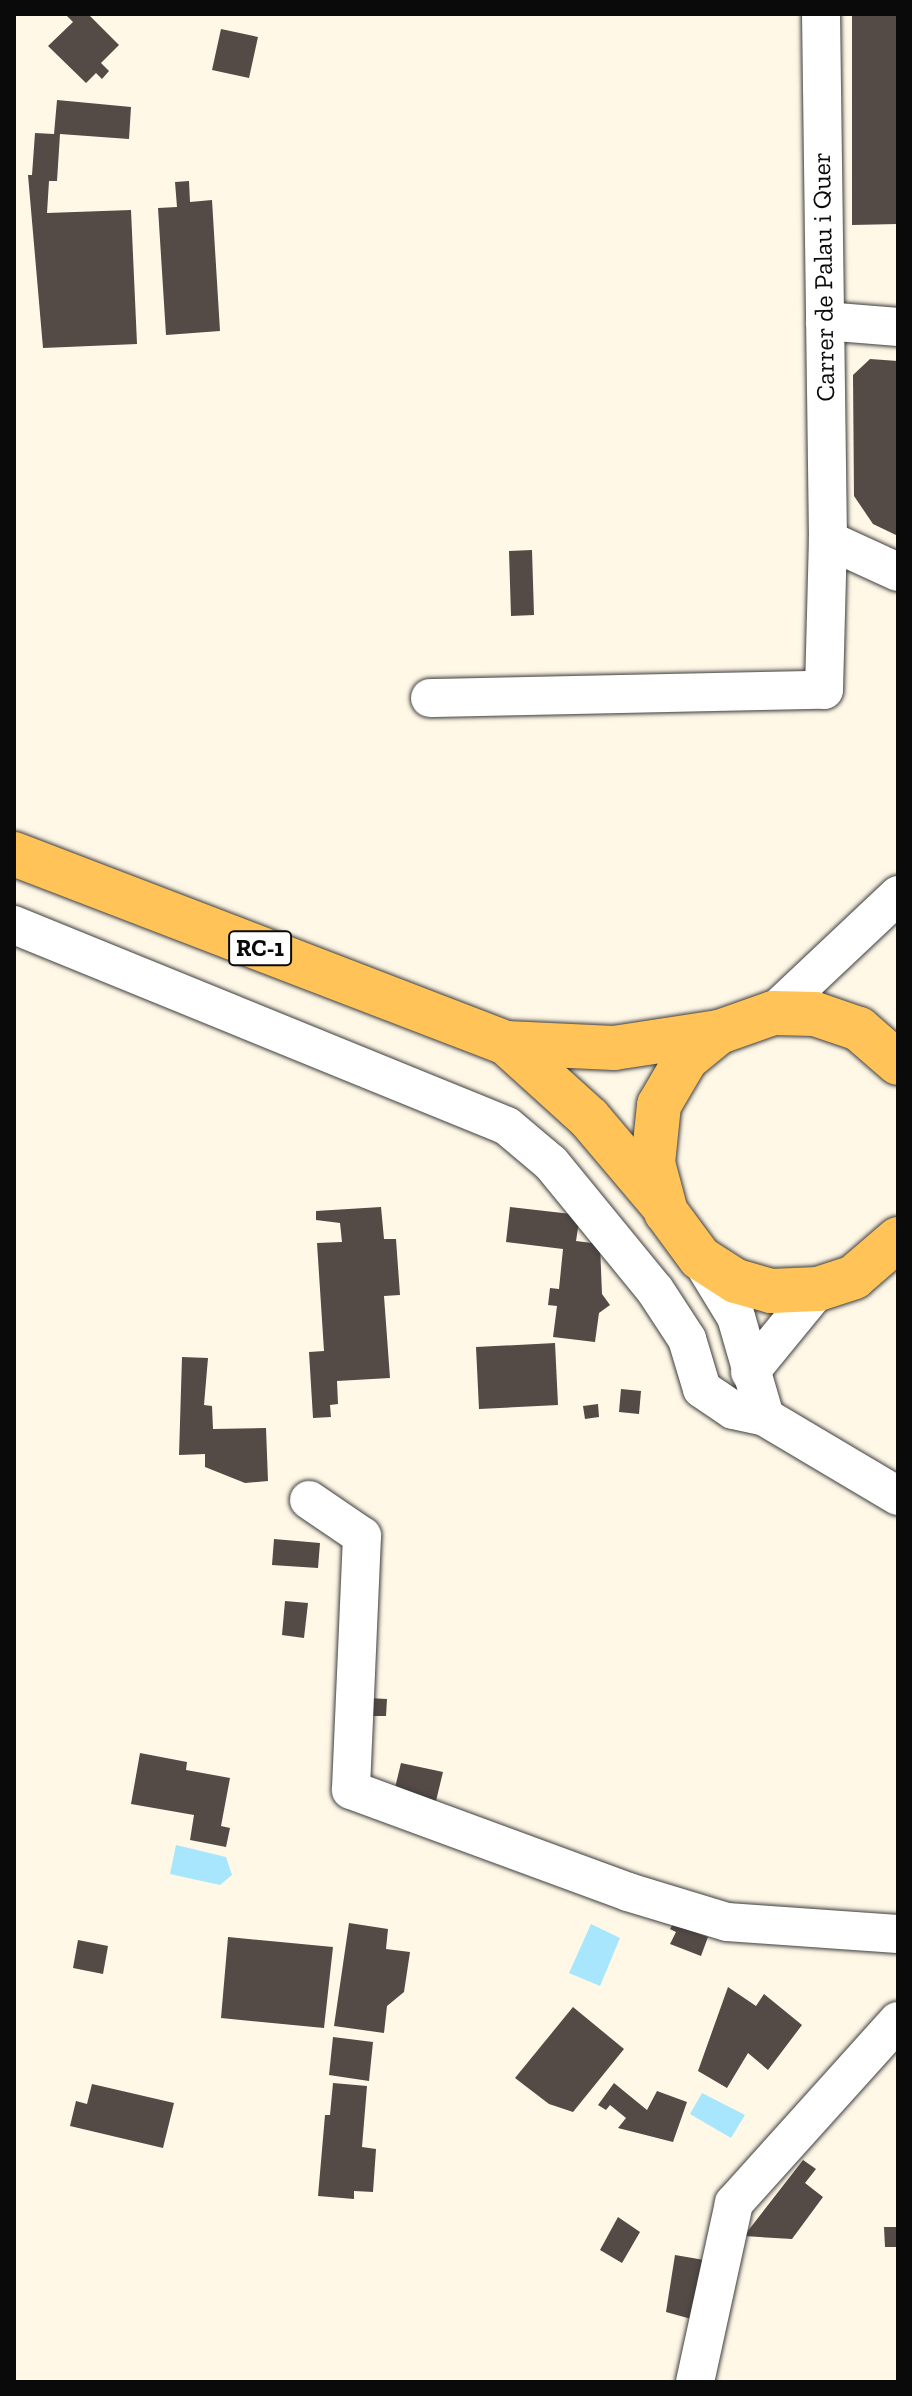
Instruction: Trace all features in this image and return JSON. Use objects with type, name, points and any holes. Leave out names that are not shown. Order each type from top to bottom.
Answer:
[{"type":"main road","name":"RC-1","points":[[14,854],[506,1043],[614,1048],[719,1032],[773,1013],[815,1014],[859,1029],[898,1063]]},
{"type":"main road","name":"RC-1","points":[[664,1206],[653,1163],[659,1105],[686,1059],[719,1032]]},
{"type":"main road","name":"RC-1","points":[[506,1043],[589,1118],[664,1206],[700,1258],[736,1281],[771,1291],[818,1289],[854,1277],[895,1248]]},
{"type":"street","name":"Carrer de Palau i Quer","points":[[430,698],[824,690],[828,540],[821,14]]},
{"type":"street","points":[[825,321],[898,327]]},
{"type":"street","points":[[828,540],[898,572]]},
{"type":"street","points":[[773,1013],[898,895]]},
{"type":"street","points":[[14,925],[507,1126],[551,1163],[655,1290],[687,1339],[702,1389],[733,1410],[765,1417],[898,1496]]},
{"type":"street","points":[[700,1258],[736,1317],[765,1417]]},
{"type":"street","points":[[750,1372],[818,1289]]},
{"type":"street","points":[[309,1500],[362,1536],[351,1790],[628,1892],[727,1922],[898,1934]]},
{"type":"street","points":[[695,2382],[734,2203],[898,2021]]},
{"type":"water","points":[[176,1845],[226,1857],[232,1875],[220,1885],[170,1874]]},
{"type":"water","points":[[591,1924],[620,1938],[600,1986],[569,1973]]},
{"type":"water","points":[[702,2093],[745,2115],[731,2138],[690,2114]]},
{"type":"building","points":[[65,14],[88,14],[119,45],[101,63],[109,71],[102,79],[96,73],[86,83],[48,46],[73,22]]},
{"type":"building","points":[[852,14],[898,14],[898,224],[852,225]]},
{"type":"building","points":[[221,29],[258,37],[249,78],[212,70]]},
{"type":"building","points":[[57,100],[131,107],[129,139],[60,134],[57,181],[49,181],[47,213],[131,210],[137,344],[43,348],[28,175],[32,175],[35,133],[54,134]]},
{"type":"building","points":[[189,181],[190,202],[212,200],[220,331],[166,335],[158,208],[177,207],[175,182]]},
{"type":"building","points":[[870,359],[898,361],[898,536],[873,524],[854,496],[853,375]]},
{"type":"building","points":[[532,550],[534,615],[511,616],[509,551]]},
{"type":"building","points":[[381,1207],[384,1239],[396,1239],[400,1295],[384,1296],[390,1378],[337,1381],[338,1404],[330,1405],[331,1417],[313,1418],[309,1352],[324,1351],[317,1243],[342,1242],[340,1223],[316,1220],[316,1211]]},
{"type":"building","points":[[510,1207],[580,1215],[576,1241],[600,1244],[602,1294],[610,1305],[599,1313],[595,1342],[553,1337],[557,1306],[548,1305],[550,1288],[559,1289],[563,1249],[506,1242]]},
{"type":"building","points":[[555,1343],[558,1405],[479,1409],[476,1347]]},
{"type":"building","points":[[182,1357],[208,1358],[204,1405],[212,1406],[213,1429],[266,1428],[268,1481],[245,1483],[205,1467],[205,1454],[179,1455]]},
{"type":"building","points":[[621,1389],[641,1391],[639,1414],[619,1412]]},
{"type":"building","points":[[598,1404],[599,1417],[585,1419],[583,1406]]},
{"type":"building","points":[[274,1539],[320,1543],[318,1568],[272,1565]]},
{"type":"building","points":[[285,1601],[308,1603],[304,1638],[282,1635]]},
{"type":"building","points":[[368,1698],[387,1699],[386,1716],[368,1716]]},
{"type":"building","points":[[140,1753],[187,1762],[186,1770],[230,1778],[221,1826],[230,1828],[226,1847],[190,1840],[194,1815],[131,1804]]},
{"type":"building","points":[[401,1763],[443,1772],[436,1801],[394,1792]]},
{"type":"building","points":[[349,1923],[388,1929],[386,1949],[410,1952],[404,1992],[387,2006],[384,2033],[334,2026]]},
{"type":"building","points":[[673,1924],[708,1937],[701,1956],[670,1944],[676,1932],[670,1929]]},
{"type":"building","points":[[228,1937],[333,1947],[324,2028],[221,2018]]},
{"type":"building","points":[[78,1940],[108,1946],[103,1974],[73,1968]]},
{"type":"building","points":[[728,1987],[756,2006],[764,1994],[802,2025],[768,2070],[748,2053],[727,2088],[698,2071]]},
{"type":"building","points":[[573,2007],[624,2049],[573,2112],[549,2104],[515,2078]]},
{"type":"building","points":[[333,2037],[373,2042],[369,2081],[329,2075]]},
{"type":"building","points":[[333,2083],[367,2086],[362,2147],[376,2149],[373,2192],[354,2191],[354,2199],[318,2196],[325,2115],[330,2115]]},
{"type":"building","points":[[614,2083],[647,2110],[657,2091],[687,2102],[673,2142],[618,2128],[626,2118],[610,2105],[606,2110],[598,2105]]},
{"type":"building","points":[[92,2084],[174,2103],[163,2148],[70,2126],[76,2101],[87,2104]]},
{"type":"building","points":[[803,2160],[816,2169],[805,2183],[823,2197],[792,2239],[744,2236]]},
{"type":"building","points":[[618,2217],[640,2232],[622,2263],[600,2250]]},
{"type":"building","points":[[884,2227],[898,2227],[898,2247],[885,2247]]},
{"type":"building","points":[[675,2255],[710,2261],[702,2322],[666,2312]]}]
